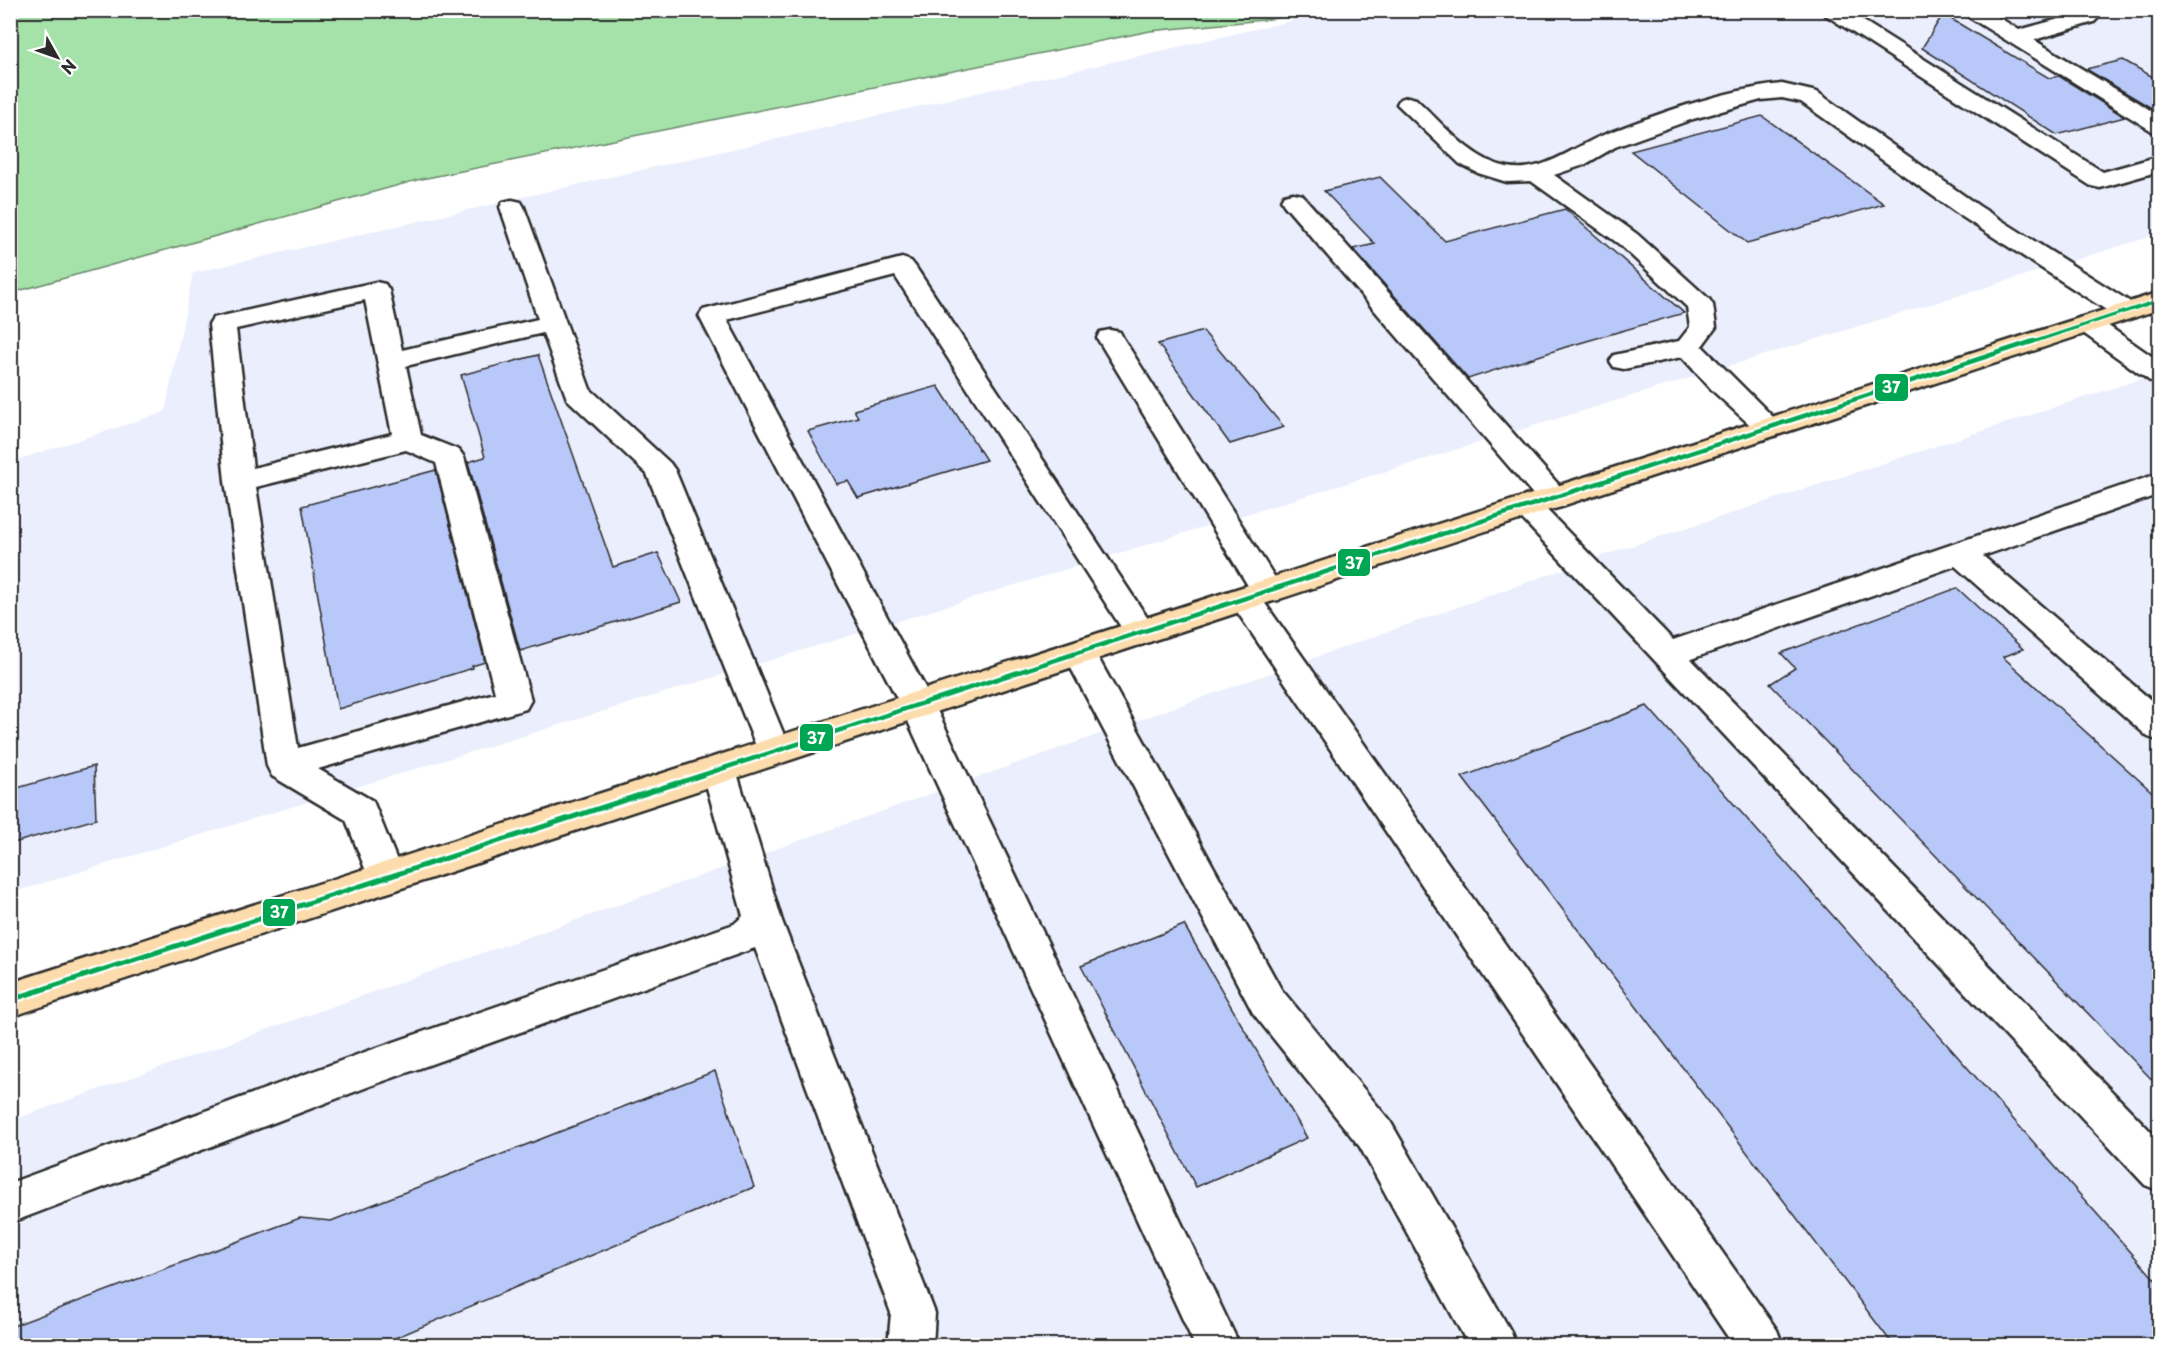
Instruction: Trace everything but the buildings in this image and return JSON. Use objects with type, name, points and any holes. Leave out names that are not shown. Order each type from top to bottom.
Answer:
[{"type":"main road","points":[[10,1000],[917,704],[1257,596],[2160,300]]},
{"type":"lane","points":[[1831,10],[2100,181],[2160,163]]},
{"type":"lane","points":[[1971,10],[2160,126]]},
{"type":"lane","points":[[2016,38],[2087,18],[2074,10]]},
{"type":"lane","points":[[1408,104],[1468,159],[1508,175],[1536,173],[1576,160],[1607,142],[1685,114],[1760,93],[1782,91],[1809,97],[1970,211],[2126,311]]},
{"type":"lane","points":[[1536,173],[1628,239],[1700,305],[1703,327],[1688,347],[1624,362]]},
{"type":"lane","points":[[1293,200],[1667,655],[2160,1171]]},
{"type":"lane","points":[[513,207],[578,393],[660,470],[774,752]]},
{"type":"lane","points":[[1140,633],[902,266],[712,316],[917,704],[1218,1346]]},
{"type":"lane","points":[[284,766],[240,481],[222,324],[376,290],[408,440]]},
{"type":"lane","points":[[391,361],[553,323]]},
{"type":"lane","points":[[2088,324],[2160,375]]},
{"type":"lane","points":[[1110,338],[1257,596],[1761,1346]]},
{"type":"lane","points":[[1688,347],[1724,386],[1769,427]]},
{"type":"lane","points":[[240,481],[408,440],[449,457],[514,700],[284,766]]},
{"type":"lane","points":[[1667,655],[2160,483]]},
{"type":"lane","points":[[1960,553],[2156,720]]},
{"type":"lane","points":[[1080,653],[1267,1000],[1375,1134],[1494,1346]]},
{"type":"lane","points":[[284,766],[360,811],[386,878]]},
{"type":"lane","points":[[719,770],[763,921],[913,1312],[910,1346]]},
{"type":"lane","points":[[10,1203],[365,1070],[747,935],[763,921]]},
{"type":"shaded area","points":[[1298,11],[2159,11],[2159,234],[11,893],[11,462],[165,412],[193,273],[1291,21]]},
{"type":"shaded area","points":[[18,303],[11,462],[11,305]]},
{"type":"shaded area","points":[[2159,373],[2159,1345],[11,1345],[10,1121],[1601,556]]},
{"type":"green space","points":[[10,11],[1323,11],[1263,20],[1150,31],[417,180],[11,293]]},
{"type":"transit line","name":"37","points":[[10,1000],[2160,300]]}]
